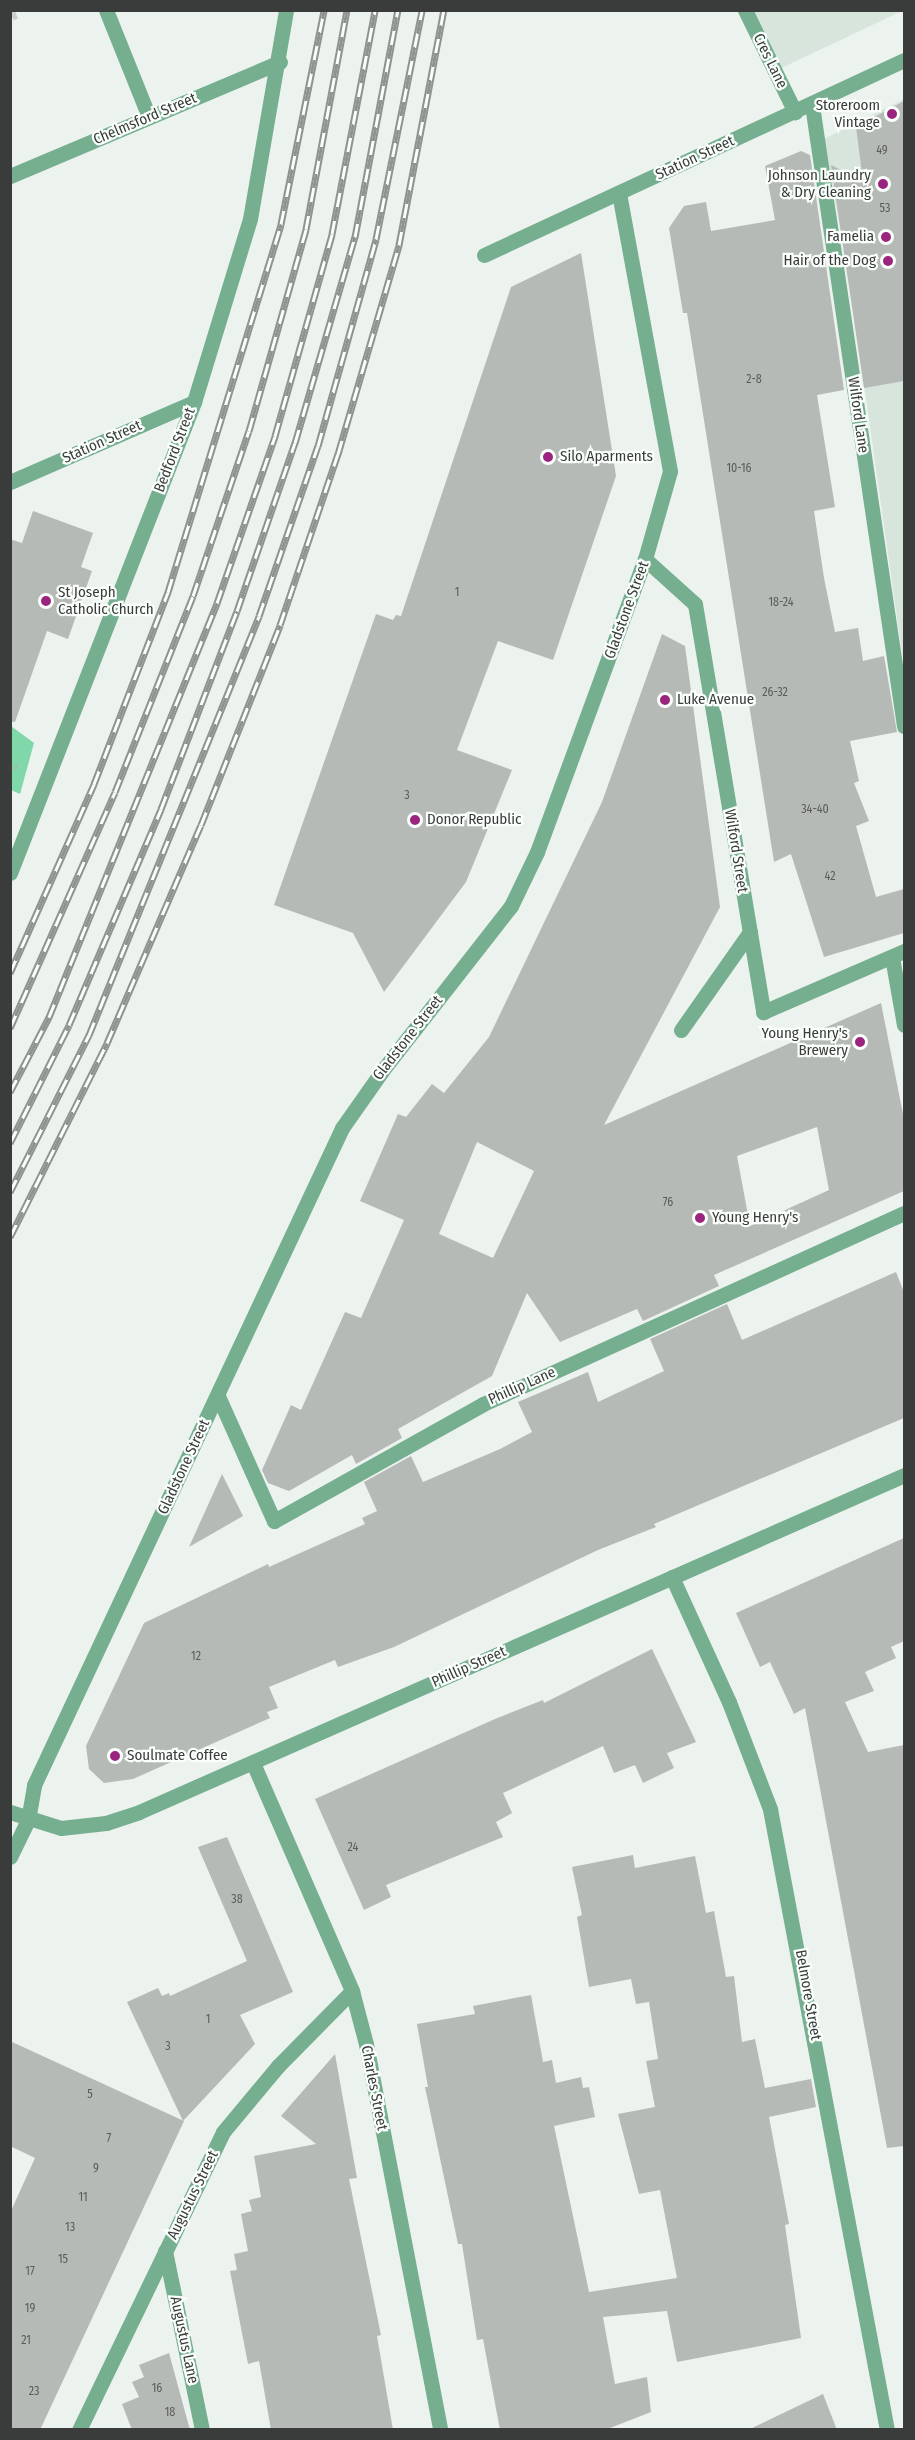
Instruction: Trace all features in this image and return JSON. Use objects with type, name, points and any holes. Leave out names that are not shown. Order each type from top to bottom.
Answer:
[{"type":"street","points":[[106,10],[149,117]]},
{"type":"street","name":"Bedford Street","points":[[10,873],[194,402],[250,219],[280,62],[286,10]]},
{"type":"street","name":"Cres Lane","points":[[745,10],[795,112]]},
{"type":"street","name":"Station Street","points":[[484,255],[812,105],[904,60]]},
{"type":"street","name":"Chelmsford Street","points":[[10,176],[280,62]]},
{"type":"street","name":"Wilford Lane","points":[[812,105],[904,726]]},
{"type":"street","name":"Gladstone Street","points":[[10,1857],[28,1820],[34,1785],[342,1128],[382,1071],[511,906],[537,852],[645,559],[670,471],[620,193]]},
{"type":"street","name":"Station Street","points":[[10,482],[194,402]]},
{"type":"street","name":"Wilford Street","points":[[645,559],[695,604],[763,1012],[898,954]]},
{"type":"street","points":[[681,1030],[750,932]]},
{"type":"street","points":[[898,954],[904,1025]]},
{"type":"street","name":"Phillip Lane","points":[[218,1396],[274,1521],[483,1404],[904,1213]]},
{"type":"street","name":"Phillip Street","points":[[10,1812],[28,1820],[61,1828],[106,1823],[253,1763],[903,1479]]},
{"type":"street","name":"Belmore Street","points":[[672,1578],[729,1702],[770,1809],[888,2430]]},
{"type":"street","name":"Charles Street","points":[[253,1763],[351,1991],[366,2043],[441,2430]]},
{"type":"street","name":"Augustus Street","points":[[78,2430],[223,2132],[278,2066],[351,1991]]},
{"type":"street","name":"Augustus Lane","points":[[165,2251],[202,2430]]},
{"type":"shaded area","points":[[745,11],[902,11],[775,71]]},
{"type":"shaded area","points":[[904,99],[904,667],[850,285],[824,139]]},
{"type":"green space","points":[[11,726],[34,743],[20,794],[11,790]]},
{"type":"building","points":[[904,101],[904,381],[864,388],[831,165],[863,181],[856,127]]},
{"type":"building","points":[[801,151],[810,155],[844,390],[817,395],[835,507],[814,511],[824,578],[835,632],[858,628],[863,661],[884,656],[897,732],[850,741],[859,781],[854,783],[869,821],[856,826],[876,897],[904,889],[904,933],[824,957],[791,854],[774,862],[687,313],[683,313],[669,228],[684,206],[706,202],[711,231],[775,220],[765,166]]},
{"type":"building","points":[[581,253],[616,476],[553,660],[498,641],[457,750],[512,770],[466,882],[384,992],[353,933],[274,905],[376,614],[393,620],[396,615],[401,616],[511,287]]},
{"type":"building","name":"St Joseph Catholic Church","points":[[33,511],[93,533],[81,567],[92,571],[68,639],[47,631],[15,722],[10,721],[10,539],[22,543]]},
{"type":"building","points":[[662,634],[685,646],[720,907],[604,1125],[881,1003],[904,1119],[904,1191],[714,1275],[719,1286],[643,1321],[637,1309],[560,1342],[527,1293],[492,1376],[398,1429],[402,1438],[356,1464],[352,1455],[289,1491],[268,1483],[262,1470],[291,1405],[301,1410],[345,1312],[361,1318],[404,1220],[360,1201],[398,1114],[406,1117],[432,1084],[444,1093],[489,1037],[602,802]],"holes":[[[817,1127],[829,1190],[750,1226],[737,1156]],[[477,1142],[534,1171],[493,1258],[439,1234]]]},
{"type":"building","points":[[896,1272],[904,1292],[904,1418],[654,1524],[656,1527],[598,1550],[394,1647],[338,1667],[335,1660],[269,1687],[278,1708],[267,1712],[270,1718],[133,1779],[104,1783],[89,1769],[86,1746],[144,1623],[268,1564],[269,1567],[365,1524],[362,1518],[377,1511],[364,1482],[411,1456],[423,1482],[500,1449],[532,1432],[518,1402],[588,1372],[598,1402],[664,1371],[650,1339],[727,1304],[742,1340]]},
{"type":"building","points":[[222,1474],[243,1516],[189,1547]]},
{"type":"building","points":[[904,1538],[904,1641],[891,1647],[896,1658],[865,1672],[874,1691],[845,1702],[868,1752],[904,1745],[904,2146],[887,2148],[805,1708],[794,1714],[770,1662],[760,1667],[736,1613]]},
{"type":"building","points":[[652,1649],[696,1742],[667,1753],[674,1768],[643,1783],[635,1765],[614,1773],[603,1746],[503,1793],[512,1813],[496,1822],[503,1837],[386,1885],[391,1897],[364,1910],[315,1799],[495,1719],[543,1700],[544,1703]]},
{"type":"building","points":[[227,1837],[293,1992],[240,2015],[255,2044],[183,2121],[127,2002],[158,1988],[162,1996],[169,1993],[170,1996],[247,1961],[198,1847]]},
{"type":"building","points":[[633,1855],[635,1868],[695,1856],[706,1913],[714,1911],[726,1977],[734,1976],[742,2042],[755,2039],[765,2088],[811,2079],[816,2107],[769,2117],[789,2224],[785,2225],[801,2338],[677,2362],[667,2311],[603,2317],[615,2384],[647,2377],[651,2412],[605,2430],[500,2430],[483,2339],[477,2340],[462,2244],[458,2244],[425,2087],[428,2087],[417,2024],[475,2014],[473,2006],[531,1995],[543,2062],[552,2060],[556,2083],[581,2077],[583,2088],[589,2087],[595,2117],[554,2126],[589,2292],[677,2278],[660,2190],[639,2194],[618,2114],[655,2107],[646,2061],[658,2059],[649,2002],[636,2004],[631,1979],[589,1987],[577,1917],[582,1915],[572,1867]]},
{"type":"building","points":[[10,2041],[184,2121],[40,2430],[10,2430],[10,2213],[35,2158],[10,2146]]},
{"type":"building","points":[[335,2054],[357,2178],[349,2179],[381,2335],[377,2336],[393,2430],[271,2430],[259,2361],[248,2364],[230,2271],[237,2270],[234,2254],[248,2251],[241,2214],[252,2211],[249,2200],[261,2197],[254,2156],[316,2144],[281,2116]]},
{"type":"building","points":[[169,2353],[190,2430],[132,2430],[122,2404],[139,2397],[132,2382],[144,2377],[139,2365]]},
{"type":"building","points":[[823,2394],[837,2430],[748,2430]]},
{"type":"tunnel","points":[[10,12],[15,10]]},
{"type":"railway","points":[[10,973],[94,784],[168,592],[281,224],[324,10]]},
{"type":"railway","points":[[10,1028],[115,792],[193,596],[249,431],[306,229],[347,10]]},
{"type":"railway","points":[[10,1092],[49,1017],[217,603],[275,436],[332,234],[375,10]]},
{"type":"railway","points":[[10,1143],[69,1025],[161,809],[237,611],[295,443],[355,237],[398,10]]},
{"type":"railway","points":[[10,1192],[89,1035],[259,616],[318,446],[376,239],[422,10]]},
{"type":"railway","points":[[10,1237],[107,1043],[201,825],[280,625],[338,454],[399,245],[444,10]]},
{"type":"place","name":"Storeroom Vintage","points":[[892,114]]},
{"type":"place","name":"Johnson Laundry & Dry Cleaning","points":[[883,184]]},
{"type":"place","name":"Famelia","points":[[886,237]]},
{"type":"place","name":"Hair of the Dog","points":[[888,261]]},
{"type":"place","name":"Silo Aparments","points":[[548,457]]},
{"type":"place","name":"St Joseph Catholic Church","points":[[46,601]]},
{"type":"place","name":"Luke Avenue","points":[[665,700]]},
{"type":"place","name":"Donor Republic","points":[[415,820]]},
{"type":"place","name":"Young Henry's Brewery","points":[[860,1042]]},
{"type":"place","name":"Young Henry's","points":[[700,1218]]},
{"type":"place","name":"Soulmate Coffee","points":[[115,1756]]}]
